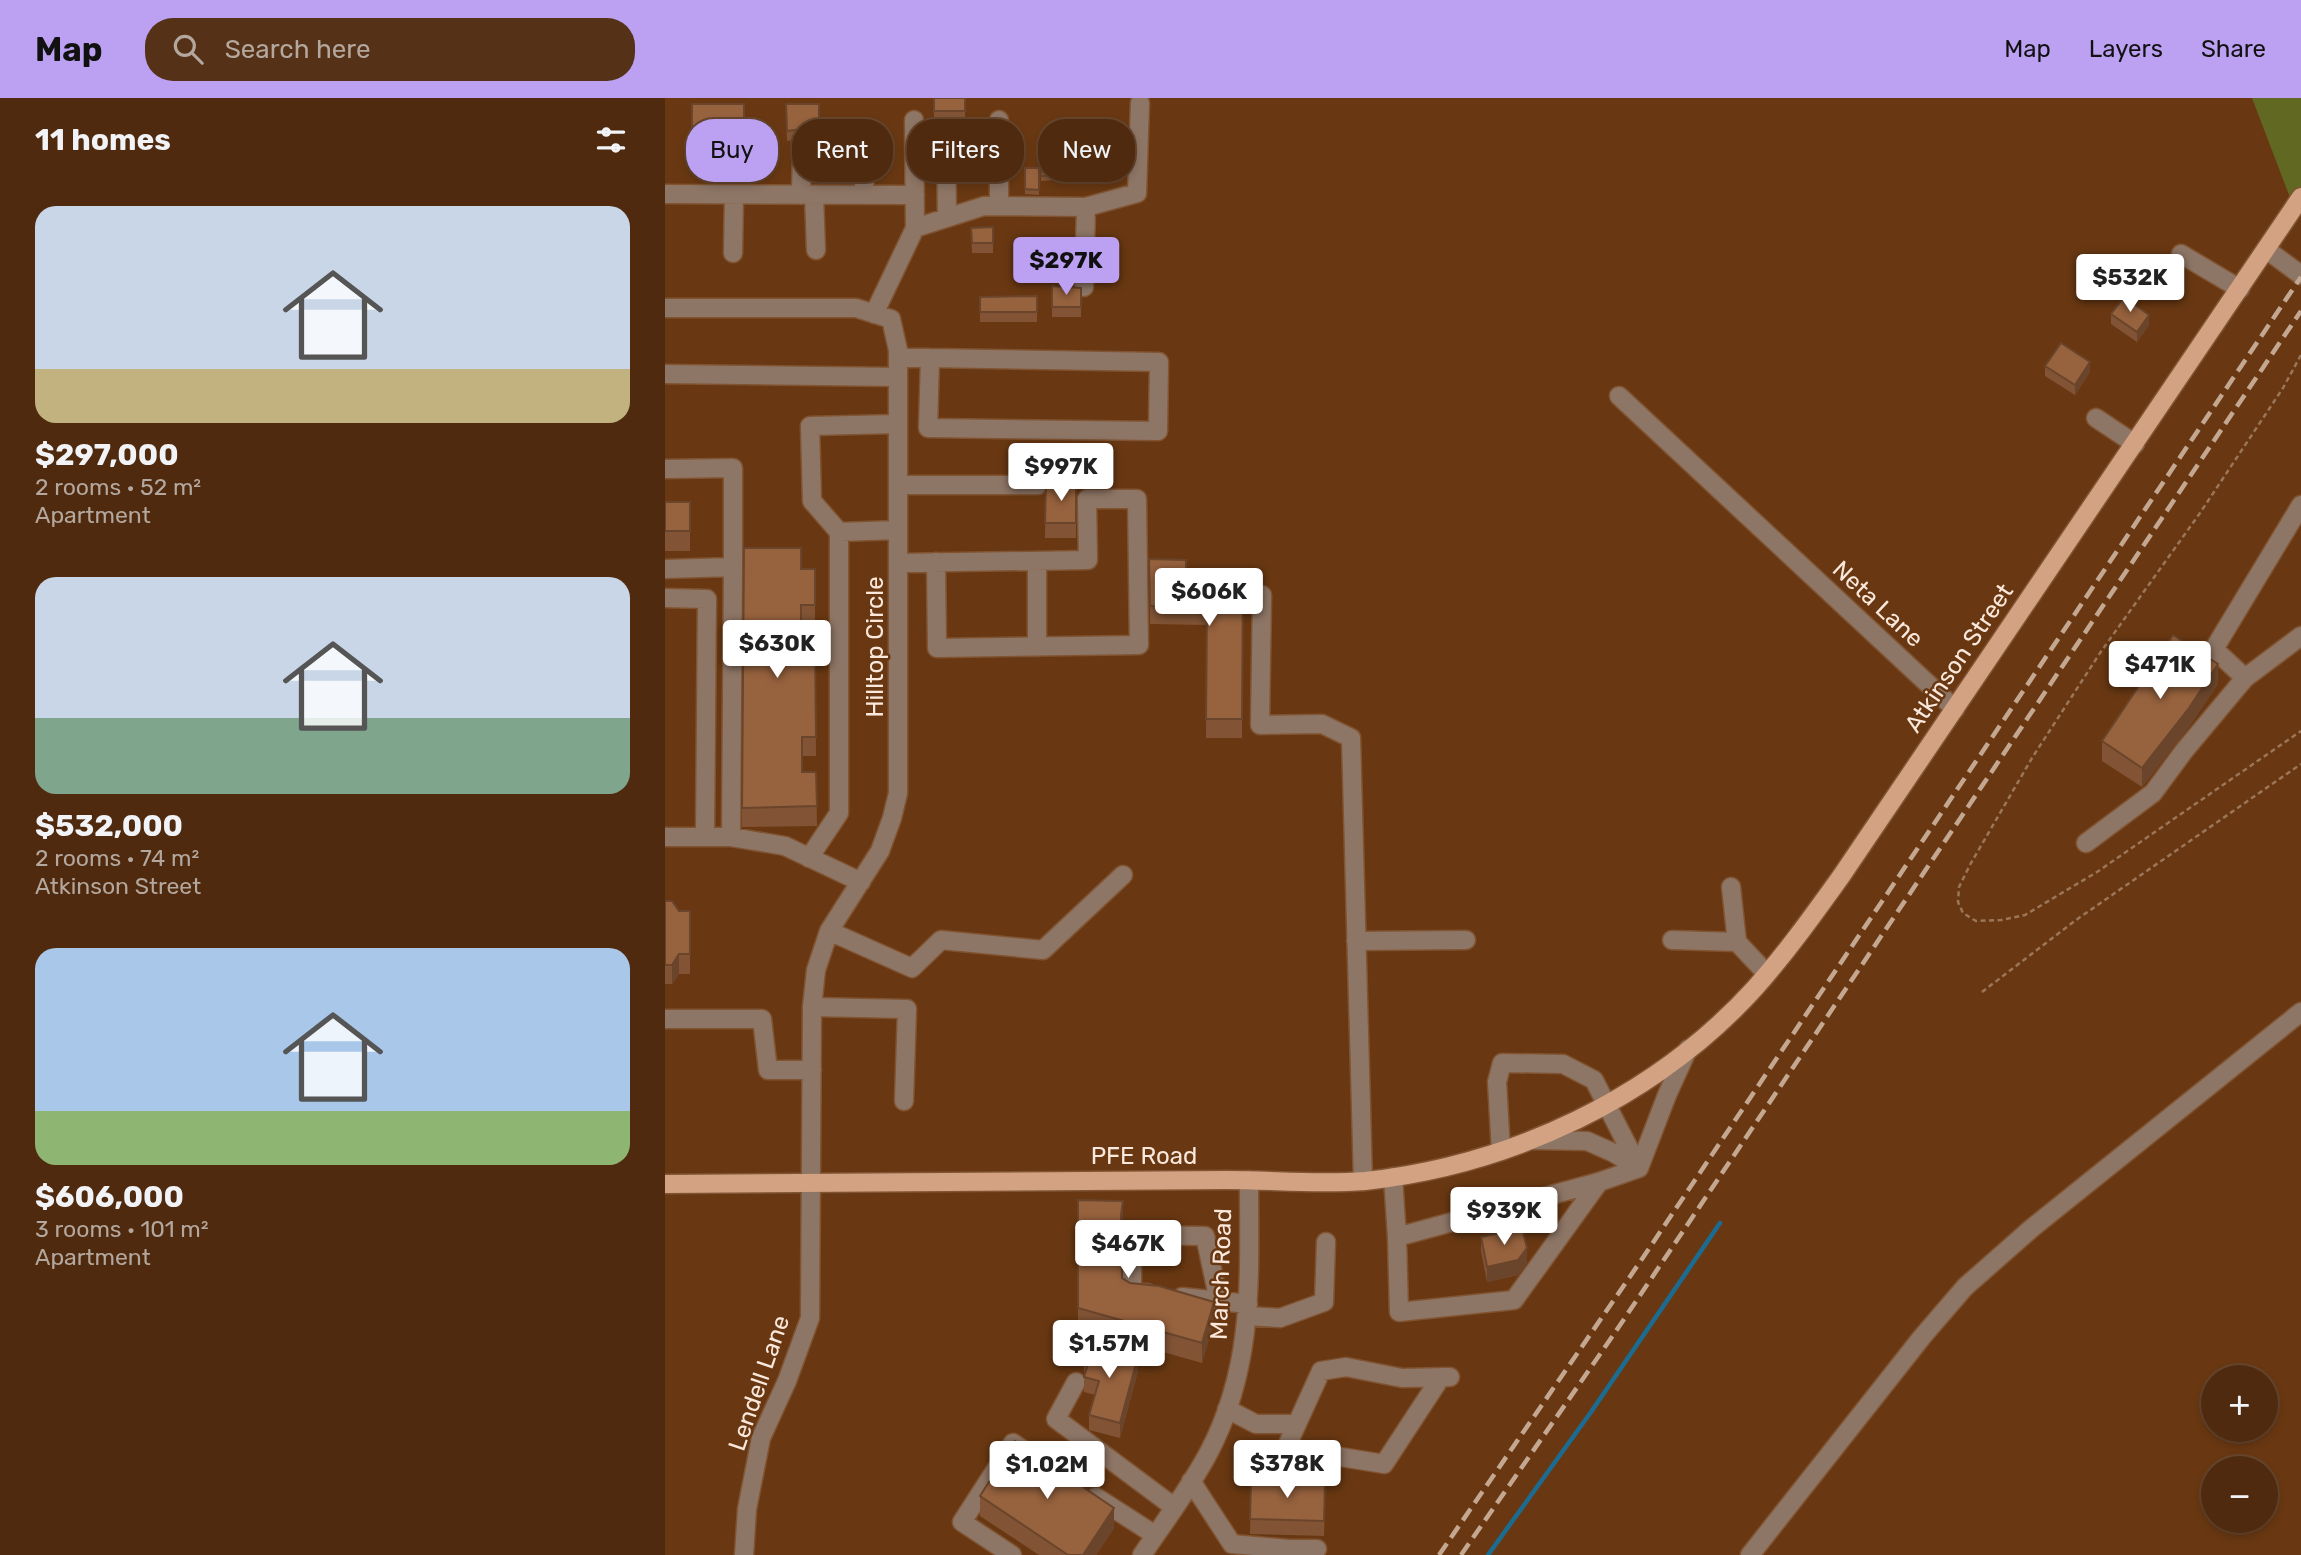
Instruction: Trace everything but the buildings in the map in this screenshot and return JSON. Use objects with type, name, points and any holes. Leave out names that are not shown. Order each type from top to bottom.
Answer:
[{"type":"main road","name":"Atkinson Street","points":[[1608,1104],[1688,1049],[1733,1009],[1787,950],[1842,875],[2301,198]]},
{"type":"main road","name":"PFE Road","points":[[665,1184],[1363,1181],[1393,1177],[1501,1150],[1567,1126],[1608,1104]]},
{"type":"street","points":[[915,228],[984,206],[1086,207],[1137,193],[1140,103]]},
{"type":"street","points":[[806,182],[816,250]]},
{"type":"street","points":[[864,182],[864,195]]},
{"type":"street","points":[[665,308],[856,308],[874,314],[915,228],[915,182]]},
{"type":"street","points":[[947,182],[947,218]]},
{"type":"street","points":[[999,182],[999,206]]},
{"type":"street","points":[[665,194],[915,195]]},
{"type":"street","points":[[733,253],[734,195]]},
{"type":"street","points":[[1084,286],[1086,207]]},
{"type":"street","points":[[2267,250],[2301,275]]},
{"type":"street","points":[[2181,254],[2240,289]]},
{"type":"street","name":"Hilltop Circle","points":[[812,1184],[812,1007],[816,970],[829,931],[880,851],[898,793],[898,358],[891,319],[874,314]]},
{"type":"street","points":[[898,358],[929,358],[1159,362],[1158,432],[928,428],[929,358]]},
{"type":"street","points":[[665,374],[897,377]]},
{"type":"street","name":"Neta Lane","points":[[1619,396],[1955,709]]},
{"type":"street","points":[[2096,418],[2135,444]]},
{"type":"street","points":[[810,858],[839,813],[839,532],[812,501],[810,426],[897,424]]},
{"type":"street","points":[[665,469],[733,468],[731,837]]},
{"type":"street","points":[[898,485],[1038,485]]},
{"type":"street","points":[[898,563],[936,562],[1088,560],[1087,499],[1137,499],[1139,645],[937,648],[936,562]]},
{"type":"street","points":[[2245,678],[2214,649],[2301,505]]},
{"type":"street","points":[[839,532],[898,530]]},
{"type":"street","points":[[1037,561],[1037,647]]},
{"type":"street","points":[[665,569],[733,567]]},
{"type":"street","points":[[1262,595],[1259,725],[1322,724],[1351,738],[1363,1181]]},
{"type":"street","points":[[665,598],[707,599],[705,836]]},
{"type":"street","points":[[2086,843],[2153,793],[2245,678],[2301,636]]},
{"type":"street","points":[[665,837],[731,837],[785,846],[861,882]]},
{"type":"street","points":[[829,931],[912,968],[941,940],[1044,950],[1123,875]]},
{"type":"street","points":[[1731,887],[1737,942],[1767,974]]},
{"type":"street","points":[[1356,941],[1466,940]]},
{"type":"street","points":[[1672,940],[1737,942]]},
{"type":"street","points":[[812,1007],[907,1009],[904,1101]]},
{"type":"street","points":[[1750,1555],[1965,1287],[2032,1228],[2301,1012]]},
{"type":"street","points":[[665,1019],[762,1019],[768,1070],[812,1070]]},
{"type":"street","points":[[1397,1237],[1599,1182],[1639,1168],[1688,1049]]},
{"type":"street","points":[[1501,1150],[1497,1082],[1502,1063],[1563,1064],[1594,1080],[1639,1168]]},
{"type":"street","points":[[1532,1140],[1587,1141],[1639,1168]]},
{"type":"street","points":[[1393,1177],[1399,1312],[1514,1300],[1599,1182]]},
{"type":"street","name":"March Road","points":[[1142,1555],[1209,1452],[1239,1372],[1248,1310],[1249,1180]]},
{"type":"street","name":"Lendell Lane","points":[[744,1555],[747,1509],[761,1438],[787,1381],[810,1318],[812,1184]]},
{"type":"street","points":[[1219,1301],[1205,1236],[1132,1235],[1132,1292],[1219,1301],[1280,1318],[1324,1302],[1326,1242]]},
{"type":"street","points":[[1346,1367],[1402,1378],[1446,1377],[1384,1464],[1286,1448],[1297,1424],[1321,1370],[1346,1367]]},
{"type":"street","points":[[1076,1382],[1056,1419],[1174,1507]]},
{"type":"street","points":[[1227,1409],[1256,1424],[1297,1424]]},
{"type":"street","points":[[1012,1555],[962,1522],[1013,1444],[1046,1465]]},
{"type":"street","points":[[1191,1481],[1232,1544],[1288,1552],[1317,1549]]},
{"type":"street","points":[[1079,1486],[1155,1535]]},
{"type":"path","points":[[2301,355],[2283,388],[2200,513],[2100,653],[2032,758],[1959,887],[1958,902],[1963,913],[1976,921],[2025,915],[2098,872],[2301,731]]},
{"type":"path","points":[[1982,992],[2076,920],[2301,764]]},
{"type":"green space","points":[[2252,98],[2301,98],[2301,198],[2294,208]]},
{"type":"waterway","points":[[1488,1555],[1591,1412],[1720,1223]]},
{"type":"railway","points":[[1439,1555],[1642,1259],[2301,277]]},
{"type":"railway","points":[[1461,1555],[1614,1334],[2301,311]]}]
